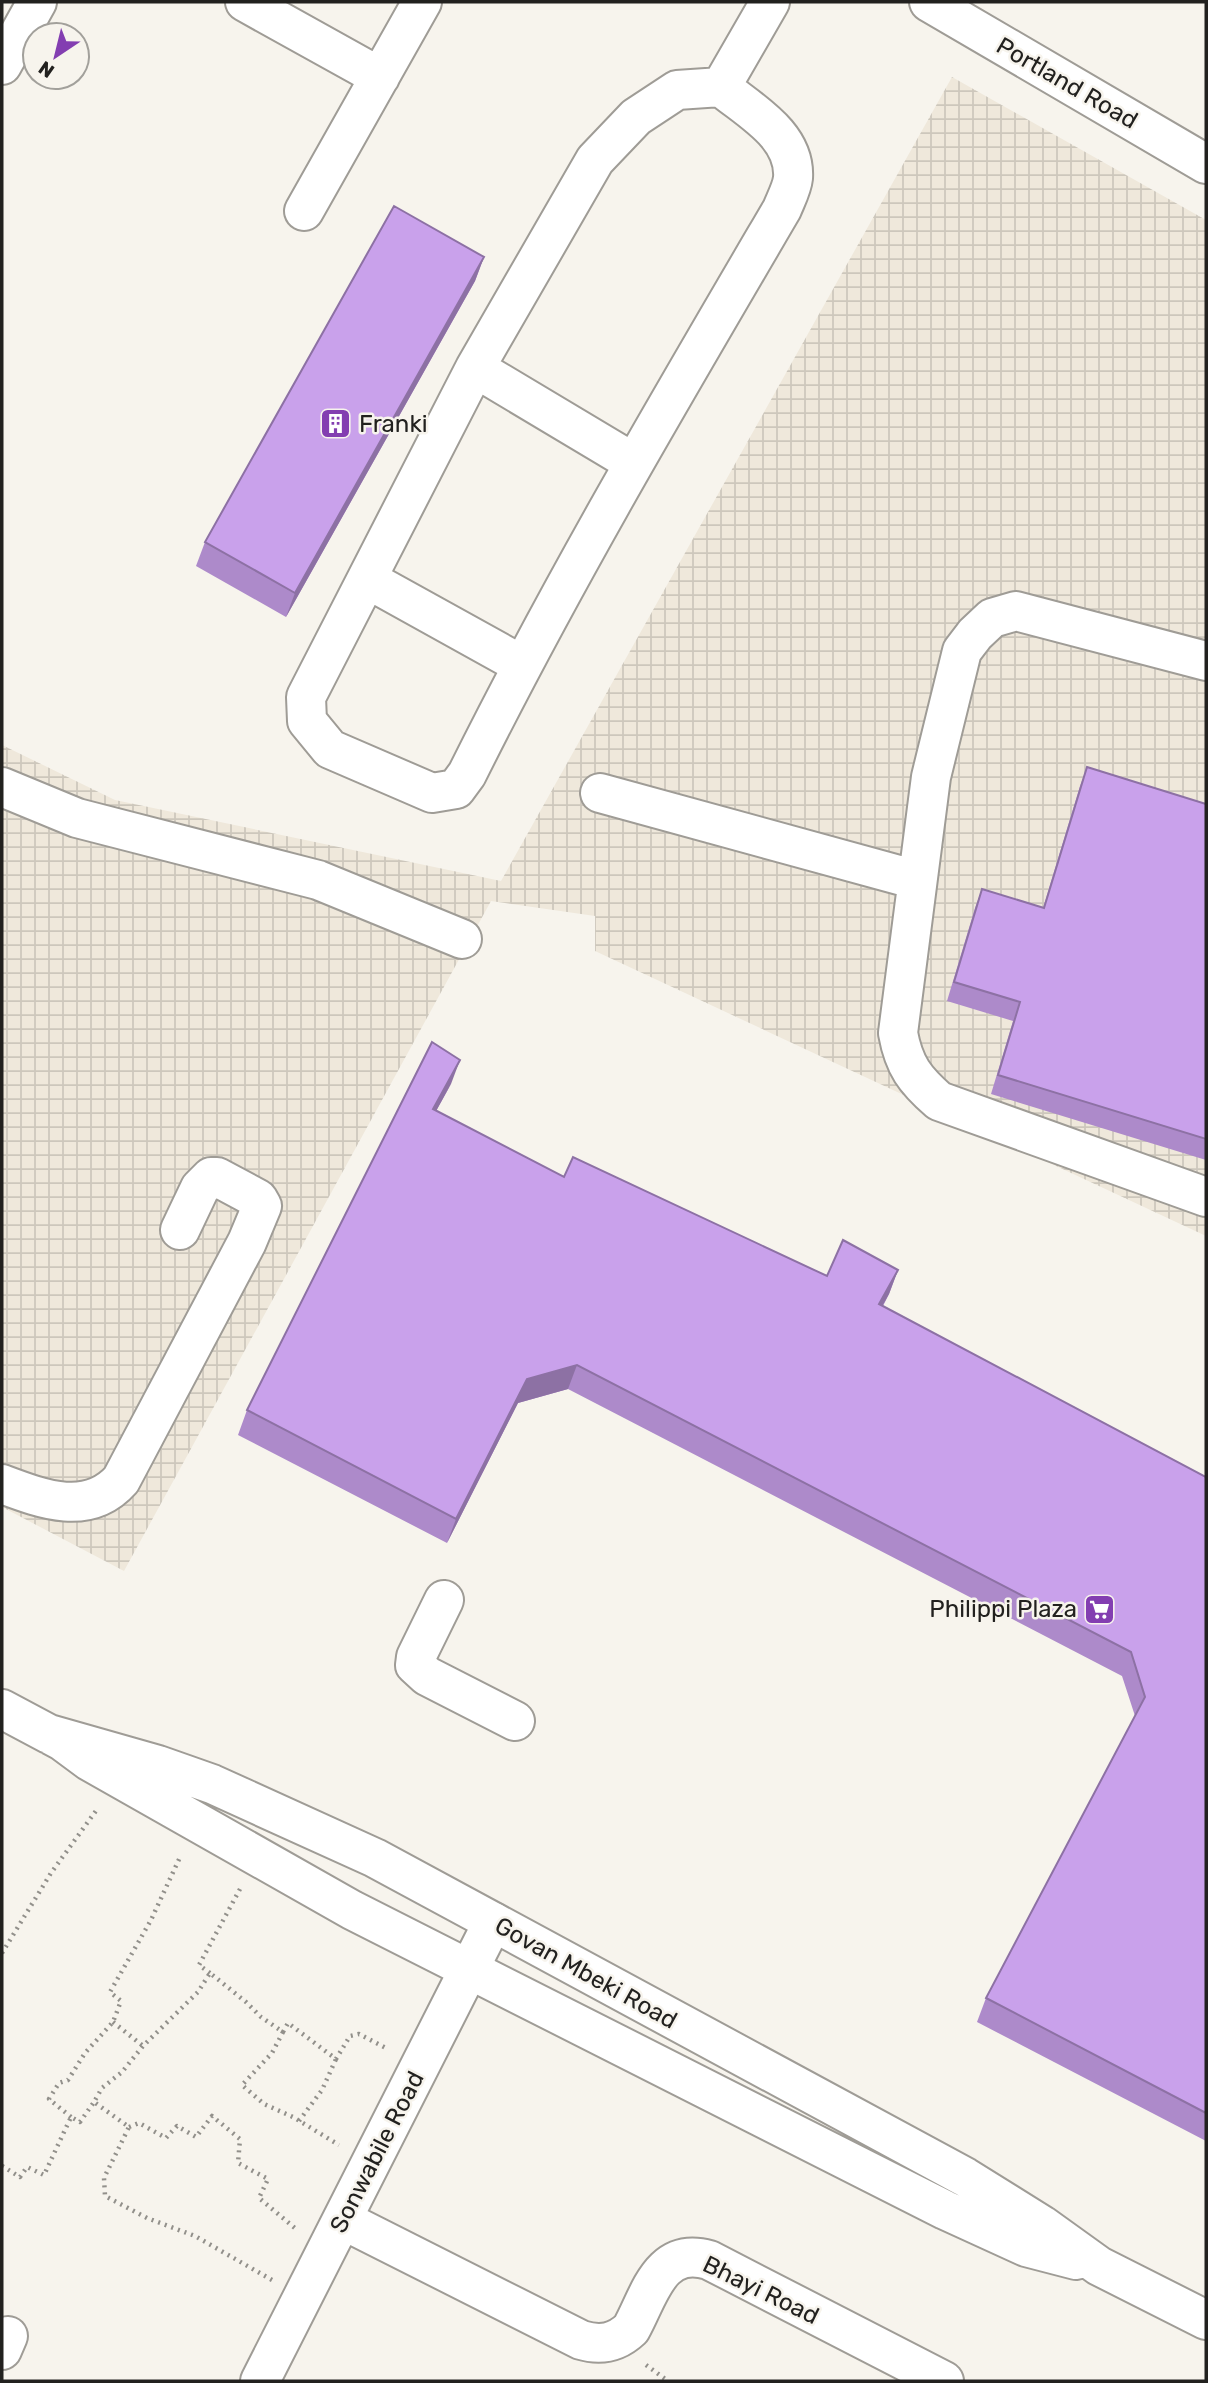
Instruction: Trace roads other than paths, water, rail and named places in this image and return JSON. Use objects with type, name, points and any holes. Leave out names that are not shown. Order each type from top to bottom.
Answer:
[{"type":"main road","points":[[2,65],[37,2]]},
{"type":"main road","points":[[245,2],[380,76]]},
{"type":"main road","points":[[304,211],[422,2]]},
{"type":"main road","points":[[721,87],[770,2]]},
{"type":"main road","name":"Portland Road","points":[[953,8],[1206,164]]},
{"type":"main road","points":[[721,87],[783,138],[792,159],[793,181],[782,209],[634,463],[522,665],[467,774],[456,789],[432,793],[330,749],[307,721],[306,696],[475,368],[595,160],[636,117],[677,90],[721,87]]},
{"type":"main road","points":[[475,368],[634,463]]},
{"type":"main road","points":[[367,579],[522,665]]},
{"type":"main road","points":[[1206,661],[1016,611],[992,618],[975,634],[962,651],[931,777],[898,1033],[902,1056],[917,1082],[939,1101],[1206,1197]]},
{"type":"main road","points":[[2,787],[77,818],[318,880],[463,939]]},
{"type":"main road","points":[[600,793],[918,880]]},
{"type":"main road","points":[[2,1484],[55,1502],[80,1502],[110,1492],[121,1480],[247,1242],[262,1206],[258,1199],[217,1177],[211,1177],[200,1188],[180,1230]]},
{"type":"main road","points":[[444,1600],[416,1657],[415,1665],[427,1676],[515,1721]]},
{"type":"main road","name":"Govan Mbeki Road","points":[[2,1709],[48,1734],[119,1779],[352,1910],[945,2210],[1026,2247],[1099,2266],[1202,2309]]},
{"type":"main road","name":"Govan Mbeki Road","points":[[48,1734],[212,1784],[375,1858],[965,2177],[1042,2225],[1099,2266]]},
{"type":"main road","name":"Sonwabile Road","points":[[260,2381],[493,1922]]},
{"type":"main road","name":"Bhayi Road","points":[[336,2233],[569,2334],[592,2343],[603,2344],[624,2336],[660,2273],[676,2260],[698,2257],[709,2260],[944,2381]]},
{"type":"place","name":"Franki","points":[[336,424]]},
{"type":"place","name":"Philippi Plaza","points":[[1100,1609]]}]
